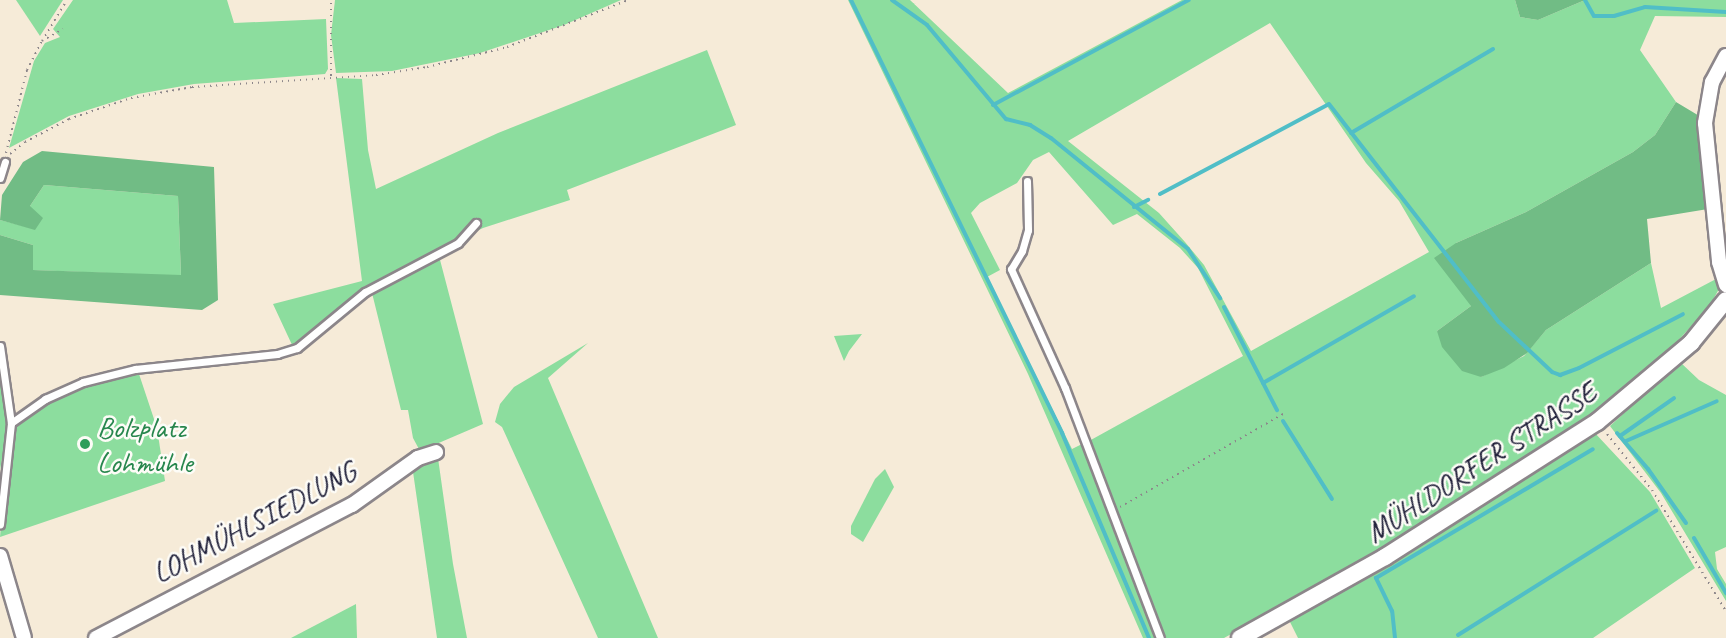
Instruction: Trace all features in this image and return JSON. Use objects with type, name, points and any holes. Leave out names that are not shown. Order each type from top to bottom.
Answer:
[{"type":"street","points":[[1726,56],[1712,82],[1705,132],[1719,262],[1726,285]]},
{"type":"street","name":"MÜHLDORFER STRASSE","points":[[1239,638],[1385,557],[1598,422],[1691,343],[1726,300]]},
{"type":"street","name":"LOHMÜHLSIEDLUNG","points":[[96,638],[352,505],[418,458],[436,452]]},
{"type":"street","points":[[0,556],[22,636]]},
{"type":"lane","points":[[0,178],[5,162]]},
{"type":"lane","points":[[1027,181],[1028,230],[1022,251],[1011,269],[1065,388],[1110,513],[1160,638]]},
{"type":"lane","points":[[11,423],[45,399],[93,379],[135,369],[277,354],[297,348],[365,292],[458,243],[476,223]]},
{"type":"lane","points":[[0,346],[11,423],[0,524]]},
{"type":"path","points":[[5,162],[27,70],[67,0]]},
{"type":"path","points":[[331,76],[332,0]]},
{"type":"path","points":[[5,162],[12,152],[45,131],[110,104],[192,87],[331,76],[376,75],[482,54],[628,0]]},
{"type":"path","points":[[42,41],[63,29]]},
{"type":"path","points":[[1110,513],[1284,414]]},
{"type":"path","points":[[1598,422],[1652,489],[1726,611]]},
{"type":"green space","points":[[16,0],[63,0],[40,36]]},
{"type":"green space","points":[[73,0],[227,0],[234,23],[326,19],[328,69],[325,74],[194,84],[138,94],[69,116],[9,148],[34,61],[45,43],[60,37],[53,29]]},
{"type":"green space","points":[[335,0],[621,0],[564,25],[480,53],[392,71],[336,73],[331,35]]},
{"type":"green space","points":[[848,0],[910,0],[1008,93],[1182,0],[1515,0],[1520,17],[1538,20],[1585,0],[1726,0],[1726,17],[1655,16],[1640,50],[1676,102],[1655,135],[1633,152],[1526,212],[1456,243],[1471,306],[1437,331],[1481,377],[1524,356],[1546,330],[1651,263],[1661,308],[1716,279],[1719,289],[1709,307],[1663,357],[1594,414],[1526,461],[1366,560],[1224,638],[1164,638],[1089,441],[1243,356],[1198,268],[1180,248],[1137,214],[1113,225],[1049,152],[1033,160],[1017,183],[980,203],[971,213],[1000,270],[987,277],[1072,449],[1084,443],[1158,638],[1143,638],[1028,374]],"holes":[[[1270,23],[1366,163],[1399,201],[1429,252],[1251,351],[1204,265],[1185,242],[1159,213],[1068,141]]]},
{"type":"green space","points":[[1515,0],[1585,0],[1538,20],[1520,17]]},
{"type":"green space","points":[[707,50],[736,125],[567,190],[570,200],[483,228],[408,265],[349,299],[293,347],[273,304],[362,281],[336,78],[362,79],[368,150],[376,189],[498,133]]},
{"type":"green space","points":[[1676,102],[1701,117],[1708,209],[1647,219],[1651,263],[1546,330],[1527,353],[1504,368],[1481,377],[1462,371],[1442,347],[1437,331],[1471,306],[1434,258],[1456,243],[1526,212],[1633,152],[1655,135]]},
{"type":"green space","points":[[42,151],[214,167],[218,300],[202,310],[0,295],[0,235],[33,245],[33,270],[181,275],[178,196],[44,185],[30,206],[43,218],[35,230],[0,220],[2,195],[23,162]]},
{"type":"green space","points":[[44,185],[178,196],[181,276],[33,270],[33,245],[0,235],[0,220],[35,229],[30,206]]},
{"type":"green space","points":[[439,256],[483,424],[420,451],[413,438],[408,410],[401,410],[372,293]]},
{"type":"green space","points":[[862,334],[849,351],[844,361],[834,336]]},
{"type":"green space","points":[[588,343],[548,378],[658,638],[598,638],[502,427],[495,422],[500,404],[514,387]]},
{"type":"green space","points":[[0,362],[7,431],[0,470]]},
{"type":"green space","points":[[1680,362],[1699,380],[1726,395],[1726,547],[1715,552],[1717,569],[1726,584],[1726,601],[1661,493],[1610,426]]},
{"type":"green space","name":"Bolzplatz Lohmühle","points":[[138,371],[157,428],[165,481],[0,537],[11,423],[65,389]]},
{"type":"green space","points":[[1594,432],[1650,492],[1695,568],[1593,638],[1298,638],[1289,620],[1471,512]]},
{"type":"green space","points":[[438,458],[453,564],[467,638],[437,638],[412,465]]},
{"type":"green space","points":[[885,469],[894,487],[863,542],[851,534],[851,526],[875,479]]},
{"type":"green space","points":[[356,604],[357,638],[291,638]]},
{"type":"waterway","points":[[851,0],[1062,433],[1149,638]]},
{"type":"waterway","points":[[892,0],[927,25],[1006,119],[1030,125],[1051,138],[1188,249],[1220,298]]},
{"type":"waterway","points":[[993,105],[1189,0]]},
{"type":"waterway","points":[[1585,0],[1594,16],[1614,16],[1645,7],[1726,12]]},
{"type":"waterway","points":[[1351,133],[1493,49]]},
{"type":"waterway","points":[[1160,194],[1329,104],[1499,322],[1552,372],[1560,375],[1579,368],[1683,314]]},
{"type":"waterway","points":[[1134,207],[1148,200]]},
{"type":"waterway","points":[[1263,383],[1414,296]]},
{"type":"waterway","points":[[1224,307],[1277,410]]},
{"type":"waterway","points":[[1620,436],[1674,398]]},
{"type":"waterway","points":[[1626,441],[1717,401]]},
{"type":"waterway","points":[[1283,421],[1332,499]]},
{"type":"waterway","points":[[1617,433],[1648,469],[1686,523]]},
{"type":"waterway","points":[[1395,638],[1392,611],[1376,578],[1593,449]]},
{"type":"waterway","points":[[1458,635],[1656,511]]},
{"type":"waterway","points":[[1694,538],[1726,593]]},
{"type":"place","name":"Bolzplatz Lohmühle","points":[[85,444]]}]
